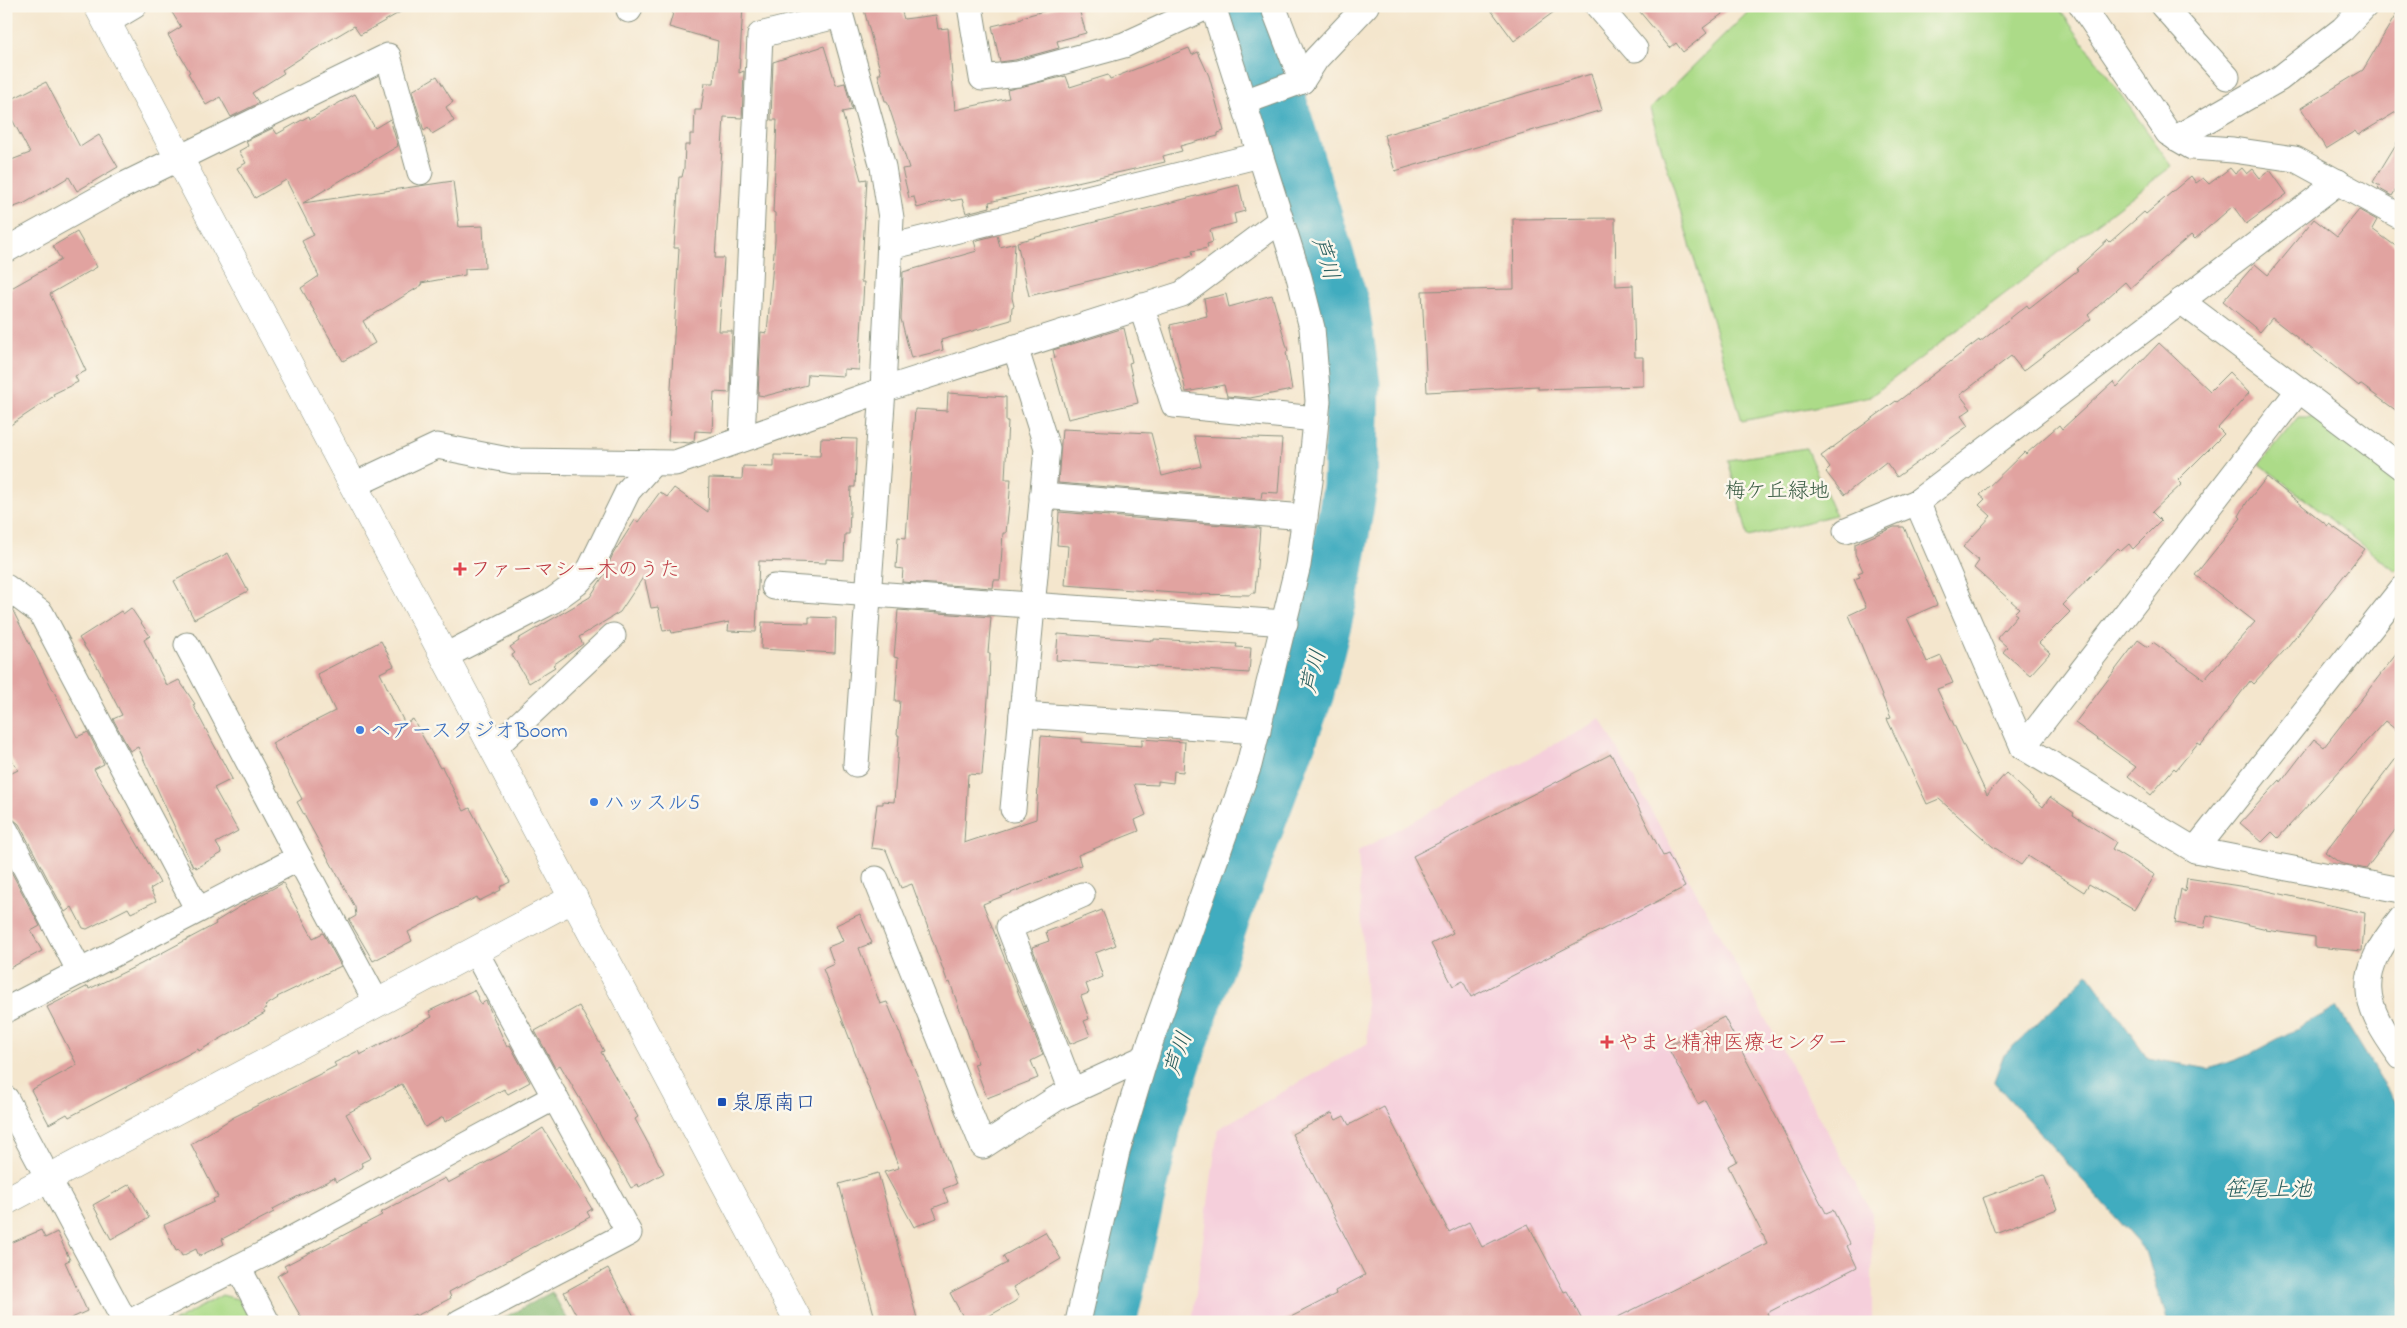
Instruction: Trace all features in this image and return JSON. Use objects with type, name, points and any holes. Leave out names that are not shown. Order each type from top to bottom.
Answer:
[{"type":"street","points":[[134,6],[102,14],[799,1322]]},
{"type":"street","points":[[970,6],[982,78],[1018,74],[1124,45],[1209,6]]},
{"type":"street","points":[[1078,1322],[1117,1152],[1146,1057],[1249,765],[1258,732],[1298,565],[1318,401],[1312,328],[1299,277],[1213,6]]},
{"type":"street","points":[[1273,6],[1302,81]]},
{"type":"street","points":[[1244,102],[1302,81],[1316,59],[1366,6]]},
{"type":"street","points":[[1598,6],[1635,49]]},
{"type":"street","points":[[2082,6],[2168,133],[2192,147],[2233,150],[2295,159],[2401,217]]},
{"type":"street","points":[[2176,138],[2279,79],[2343,29],[2365,6]]},
{"type":"street","points":[[2168,8],[2227,76]]},
{"type":"street","points":[[742,439],[760,35],[839,11],[883,167],[891,218],[883,390],[856,764]]},
{"type":"street","points":[[10,244],[118,188],[388,56],[420,172]]},
{"type":"street","points":[[890,247],[1260,155]]},
{"type":"street","points":[[1846,531],[1917,502],[2338,182]]},
{"type":"street","points":[[354,485],[438,446],[513,461],[675,463],[883,390],[1182,294],[1281,220]]},
{"type":"street","points":[[2181,301],[2401,467]]},
{"type":"street","points":[[1141,306],[1174,405],[1316,419]]},
{"type":"street","points":[[1013,808],[1047,448],[1014,347]]},
{"type":"street","points":[[2023,747],[2299,390]]},
{"type":"street","points":[[445,656],[552,601],[578,583],[590,570],[628,492],[653,463]]},
{"type":"street","points":[[1042,496],[1305,517]]},
{"type":"street","points":[[1917,502],[2023,747],[2194,850],[2401,890]]},
{"type":"street","points":[[6,587],[41,613],[198,910]]},
{"type":"street","points":[[774,587],[1285,623]]},
{"type":"street","points":[[2194,850],[2401,590]]},
{"type":"street","points":[[494,748],[613,636]]},
{"type":"street","points":[[187,645],[377,1003]]},
{"type":"street","points":[[1022,715],[1258,732]]},
{"type":"street","points":[[6,831],[80,972]]},
{"type":"street","points":[[6,1010],[299,858]]},
{"type":"street","points":[[876,879],[983,1146],[1025,1117],[1072,1091],[1146,1057]]},
{"type":"street","points":[[1072,1091],[1008,927],[1082,896]]},
{"type":"street","points":[[6,1201],[574,898]]},
{"type":"street","points":[[2401,919],[2371,967],[2367,994],[2379,1028],[2401,1057]]},
{"type":"street","points":[[460,1322],[628,1233],[475,951]]},
{"type":"street","points":[[130,1322],[238,1267],[555,1097]]},
{"type":"street","points":[[6,1099],[125,1322]]},
{"type":"street","points":[[238,1267],[268,1322]]},
{"type":"shaded area","points":[[1601,719],[1872,1213],[1872,1322],[1192,1322],[1218,1129],[1368,1043],[1358,851]]},
{"type":"green space","points":[[1754,6],[2057,6],[2172,166],[1871,396],[1742,421],[1650,109]]},
{"type":"green space","points":[[2298,417],[2318,417],[2401,483],[2401,565],[2396,571],[2260,464]]},
{"type":"green space","name":"梅ケ丘緑地","points":[[1806,448],[1835,515],[1748,537],[1728,460]]},
{"type":"green space","points":[[552,1292],[569,1322],[496,1322]]},
{"type":"green space","points":[[222,1295],[241,1300],[253,1322],[173,1322]]},
{"type":"water","name":"笹尾上池","points":[[2088,974],[2148,1058],[2209,1069],[2246,1056],[2337,1007],[2401,1112],[2401,1322],[2168,1322],[2146,1251],[1994,1082],[2004,1055]]},
{"type":"building","points":[[168,6],[411,6],[360,35],[354,26],[310,52],[282,70],[284,73],[252,93],[259,103],[231,117],[220,97],[206,105],[188,73],[190,72],[168,35],[181,27]]},
{"type":"building","points":[[675,6],[743,6],[739,73],[744,71],[742,118],[724,117],[715,258],[724,258],[719,331],[732,331],[730,393],[714,392],[712,432],[695,431],[694,441],[689,443],[668,441],[679,248],[674,248],[679,177],[682,177],[684,168],[685,145],[690,145],[690,134],[694,134],[695,110],[701,110],[705,83],[714,83],[718,41],[669,27]]},
{"type":"building","points":[[863,6],[900,6],[904,19],[936,15],[938,29],[948,28],[955,110],[1009,98],[1007,90],[1066,76],[1070,87],[1108,75],[1110,79],[1189,48],[1192,55],[1198,52],[1209,76],[1224,131],[1218,133],[1218,136],[1180,146],[1182,151],[1163,156],[1165,162],[989,202],[990,207],[966,213],[962,199],[951,201],[950,199],[917,208],[914,197],[909,198],[902,169],[909,168],[887,101],[885,101],[878,74],[881,74]]},
{"type":"building","points":[[1062,6],[1078,6],[1086,33],[1057,41],[1059,48],[1015,60],[1000,62],[992,26],[1022,19],[1022,17]]},
{"type":"building","points":[[1488,6],[1562,6],[1514,41]]},
{"type":"building","points":[[1635,6],[1733,6],[1703,28],[1707,33],[1683,52],[1676,43],[1670,48]]},
{"type":"building","points":[[2401,6],[2401,109],[2358,135],[2355,131],[2326,149],[2301,108],[2363,70]]},
{"type":"building","points":[[824,46],[836,85],[845,83],[852,110],[842,112],[861,180],[867,179],[861,282],[864,282],[859,370],[844,369],[844,376],[808,374],[807,385],[765,396],[758,395],[761,332],[767,333],[775,240],[775,213],[773,212],[777,120],[771,120],[773,62]]},
{"type":"building","points":[[1591,74],[1602,110],[1395,171],[1384,135]]},
{"type":"building","points":[[437,76],[453,102],[446,107],[454,121],[432,134],[428,128],[424,131],[412,91]]},
{"type":"building","points":[[46,82],[80,147],[99,135],[118,167],[77,191],[69,177],[25,203],[6,210],[6,162],[30,153],[6,108],[6,102]]},
{"type":"building","points":[[355,94],[375,128],[390,119],[398,146],[303,203],[453,181],[459,227],[483,226],[485,268],[465,269],[465,275],[421,283],[422,285],[363,321],[375,343],[343,361],[301,288],[319,276],[302,241],[314,235],[286,180],[255,198],[237,168],[246,163],[239,151],[248,146],[246,141],[273,128],[277,134],[309,116],[310,119]]},
{"type":"building","points":[[2401,136],[2401,181],[2392,196],[2378,188],[2380,186],[2373,182]]},
{"type":"building","points":[[2230,168],[2235,174],[2242,168],[2247,174],[2253,169],[2260,178],[2270,170],[2287,194],[2246,224],[2233,206],[2195,239],[2191,235],[2130,288],[2125,282],[2088,315],[2091,319],[2023,371],[2011,356],[1960,395],[1971,409],[1961,416],[1968,426],[1897,477],[1886,462],[1844,495],[1826,472],[1830,468],[1821,456],[1979,340],[1980,342],[2027,305],[2029,308],[2078,270],[2076,269],[2108,240],[2110,242],[2144,212],[2146,214],[2191,176],[2196,183],[2203,178],[2209,184]]},
{"type":"building","points":[[1239,185],[1245,211],[1234,214],[1236,223],[1210,230],[1213,242],[1207,244],[1208,248],[1192,251],[1193,255],[1029,296],[1017,242]]},
{"type":"building","points":[[2359,210],[2377,220],[2372,229],[2401,250],[2401,414],[2360,384],[2359,386],[2272,318],[2260,332],[2223,301],[2255,264],[2268,275],[2314,219],[2337,237]]},
{"type":"building","points":[[1615,218],[1616,286],[1633,285],[1635,357],[1643,357],[1643,386],[1538,389],[1538,386],[1427,392],[1422,291],[1514,289],[1513,219]]},
{"type":"building","points":[[77,232],[97,267],[50,294],[86,371],[75,376],[78,382],[53,394],[54,396],[6,428],[6,291],[61,260],[53,246]]},
{"type":"building","points":[[997,235],[1000,247],[1015,243],[1012,298],[1014,306],[1012,307],[1011,320],[941,340],[943,350],[911,358],[901,319],[903,272],[977,251],[974,241]]},
{"type":"building","points":[[1226,294],[1229,307],[1272,295],[1288,351],[1286,352],[1292,390],[1250,398],[1227,396],[1224,385],[1186,392],[1170,325],[1207,316],[1204,299]]},
{"type":"building","points":[[1124,328],[1132,362],[1129,363],[1138,403],[1068,419],[1051,359],[1055,358],[1053,350]]},
{"type":"building","points":[[2159,343],[2210,391],[2229,372],[2249,393],[2218,428],[2224,434],[2178,480],[2182,484],[2152,512],[2161,521],[2133,549],[2129,544],[2121,551],[2118,548],[2063,605],[2070,612],[2039,643],[2050,653],[2030,675],[2003,652],[2007,647],[1997,638],[2017,615],[2014,613],[2019,608],[1974,568],[1979,561],[1963,547],[1991,516],[1979,505],[1985,499],[1980,495],[2024,452],[2026,454],[2059,425],[2062,429],[2113,382],[2117,387]]},
{"type":"building","points":[[948,393],[1006,397],[1006,421],[1008,421],[1005,479],[1011,479],[1006,533],[1003,533],[1000,580],[994,580],[993,588],[902,582],[903,569],[896,568],[898,537],[906,538],[915,409],[947,411]]},
{"type":"building","points":[[1062,429],[1151,433],[1162,476],[1201,466],[1194,436],[1282,439],[1278,493],[1262,492],[1261,499],[1058,483]]},
{"type":"building","points":[[821,438],[857,439],[855,487],[851,487],[849,534],[845,534],[844,560],[826,559],[826,563],[759,561],[756,632],[728,631],[729,622],[672,633],[671,630],[663,631],[658,607],[651,608],[644,576],[620,612],[579,637],[583,644],[553,665],[555,667],[529,683],[512,655],[515,653],[510,647],[519,641],[518,639],[590,597],[611,564],[609,563],[613,554],[635,520],[638,522],[660,492],[667,497],[674,488],[708,512],[709,478],[742,479],[743,466],[774,467],[774,455],[820,456]]},
{"type":"building","points":[[2267,477],[2328,526],[2329,524],[2365,549],[2284,651],[2253,684],[2250,681],[2201,745],[2198,743],[2176,770],[2174,768],[2151,795],[2128,776],[2136,767],[2075,723],[2138,640],[2148,647],[2153,642],[2204,679],[2255,622],[2195,575],[2241,518],[2239,516],[2247,502]]},
{"type":"building","points":[[1059,512],[1260,528],[1255,593],[1250,595],[1188,594],[1065,585],[1068,546],[1057,545]]},
{"type":"building","points":[[1894,527],[1904,527],[1937,605],[1907,618],[1927,662],[1941,656],[1953,683],[1937,689],[1987,795],[2006,773],[2043,807],[2050,797],[2074,813],[2073,815],[2116,842],[2112,849],[2155,875],[2134,910],[2089,884],[2084,892],[2028,856],[2021,865],[1992,846],[1939,799],[1927,804],[1887,719],[1891,718],[1849,615],[1866,607],[1854,579],[1860,577],[1858,573],[1863,571],[1855,554],[1855,544]]},
{"type":"building","points":[[228,553],[248,591],[194,619],[174,581]]},
{"type":"building","points":[[6,605],[12,609],[77,737],[88,732],[104,764],[94,769],[160,883],[150,889],[156,901],[131,913],[128,908],[87,929],[83,928],[72,907],[65,912],[19,824],[13,819],[6,817],[6,776],[18,770],[6,750]]},
{"type":"building","points":[[131,608],[150,636],[144,640],[167,686],[179,680],[195,704],[193,705],[232,779],[214,788],[238,831],[216,843],[222,853],[196,868],[195,866],[193,867],[138,747],[130,751],[113,719],[122,715],[97,666],[79,638],[121,611],[123,614]]},
{"type":"building","points":[[898,610],[991,617],[988,653],[990,653],[989,686],[982,775],[968,774],[964,843],[1036,819],[1041,736],[1082,739],[1082,742],[1142,746],[1142,739],[1185,742],[1183,772],[1174,771],[1173,783],[1158,781],[1158,785],[1134,784],[1146,815],[1135,820],[1139,831],[1078,855],[1081,865],[983,904],[1043,1055],[1031,1061],[1038,1078],[987,1098],[974,1064],[978,1063],[950,982],[948,983],[912,884],[901,888],[886,850],[871,848],[877,804],[883,804],[883,801],[894,802],[900,701],[895,701],[898,658],[894,657]]},
{"type":"building","points":[[809,617],[836,618],[835,653],[761,649],[762,622],[809,623]]},
{"type":"building","points":[[1058,634],[1154,641],[1154,639],[1237,644],[1236,647],[1251,648],[1249,673],[1056,660]]},
{"type":"building","points":[[381,641],[394,666],[380,673],[405,724],[413,719],[440,768],[442,767],[464,811],[470,808],[510,882],[500,887],[501,890],[479,901],[477,897],[408,932],[412,941],[373,961],[349,920],[356,916],[355,907],[297,802],[302,799],[272,743],[335,711],[317,674]]},
{"type":"building","points":[[2401,648],[2401,734],[2385,721],[2278,838],[2272,832],[2262,842],[2240,823],[2280,780],[2281,782],[2314,739],[2324,747]]},
{"type":"building","points":[[2401,752],[2401,822],[2366,869],[2340,863],[2325,852]]},
{"type":"building","points":[[1611,754],[1663,856],[1668,854],[1685,887],[1471,997],[1463,981],[1453,986],[1431,944],[1453,933],[1413,856]]},
{"type":"building","points":[[6,862],[40,926],[31,931],[42,951],[6,970]]},
{"type":"building","points":[[2187,878],[2259,889],[2365,913],[2362,951],[2315,947],[2315,937],[2266,930],[2207,915],[2204,928],[2175,923],[2181,889],[2185,892]]},
{"type":"building","points":[[283,883],[313,938],[323,933],[341,966],[277,997],[265,1006],[267,1008],[263,1010],[265,1013],[199,1051],[198,1049],[69,1117],[67,1114],[49,1124],[31,1090],[77,1065],[47,1007],[88,986],[89,989],[141,964],[216,924],[215,922],[246,903]]},
{"type":"building","points":[[1102,910],[1116,945],[1095,953],[1103,977],[1086,984],[1089,993],[1081,996],[1089,1019],[1084,1021],[1090,1036],[1070,1044],[1032,947],[1049,941],[1046,932]]},
{"type":"building","points":[[860,914],[872,943],[859,948],[880,1004],[887,1002],[917,1075],[956,1184],[943,1189],[948,1202],[933,1208],[937,1218],[914,1227],[884,1172],[899,1168],[823,969],[834,964],[828,947],[843,941],[836,925]]},
{"type":"building","points":[[474,990],[481,1004],[486,1001],[507,1047],[510,1045],[530,1082],[508,1094],[504,1089],[445,1122],[443,1117],[425,1127],[402,1084],[346,1114],[371,1158],[361,1163],[363,1167],[336,1182],[334,1178],[273,1209],[274,1212],[222,1239],[224,1244],[199,1256],[196,1249],[182,1256],[179,1250],[176,1251],[164,1225],[214,1202],[213,1199],[218,1197],[191,1144],[234,1117],[336,1066],[334,1063],[358,1051],[360,1055],[432,1017],[429,1011]]},
{"type":"building","points":[[579,1006],[604,1051],[601,1052],[638,1117],[635,1119],[664,1173],[639,1187],[638,1184],[631,1188],[560,1065],[555,1068],[535,1031]]},
{"type":"building","points":[[1724,1017],[1826,1213],[1833,1210],[1850,1244],[1847,1246],[1857,1267],[1767,1313],[1771,1322],[1608,1322],[1767,1243],[1728,1166],[1737,1161],[1705,1100],[1698,1104],[1667,1046]]},
{"type":"building","points":[[1384,1107],[1449,1232],[1469,1222],[1482,1247],[1528,1224],[1564,1292],[1567,1291],[1583,1322],[1281,1322],[1336,1294],[1335,1291],[1365,1275],[1292,1134],[1332,1113],[1336,1120],[1344,1116],[1349,1125]]},
{"type":"building","points":[[543,1128],[592,1209],[587,1212],[590,1217],[449,1292],[451,1298],[416,1316],[415,1314],[399,1322],[304,1322],[277,1276],[287,1270],[284,1266],[382,1215],[380,1213],[445,1178],[448,1183],[511,1149]]},
{"type":"building","points":[[878,1173],[918,1322],[876,1322],[839,1184]]},
{"type":"building","points":[[2044,1175],[2057,1209],[1995,1233],[1982,1198]]},
{"type":"building","points":[[130,1184],[149,1218],[111,1239],[93,1205]]},
{"type":"building","points":[[41,1230],[45,1238],[57,1232],[70,1260],[65,1262],[87,1311],[63,1322],[6,1322],[6,1245]]},
{"type":"building","points":[[1045,1232],[1061,1259],[1013,1287],[1019,1298],[1014,1302],[978,1322],[966,1322],[950,1293],[1007,1263],[1003,1256]]},
{"type":"building","points":[[608,1268],[637,1322],[580,1322],[564,1292]]},
{"type":"waterway","name":"芦川","points":[[1109,1322],[1157,1113],[1222,919],[1307,692],[1333,587],[1350,487],[1353,384],[1342,306],[1250,6]]},
{"type":"place","name":"ファーマシー木のうた","points":[[460,569]]},
{"type":"place","name":"ヘアースタジオBoom","points":[[360,730]]},
{"type":"place","name":"ハッスル5","points":[[594,802]]},
{"type":"place","name":"やまと精神医療センター","points":[[1607,1042]]},
{"type":"place","name":"泉原南口","points":[[722,1102]]}]
